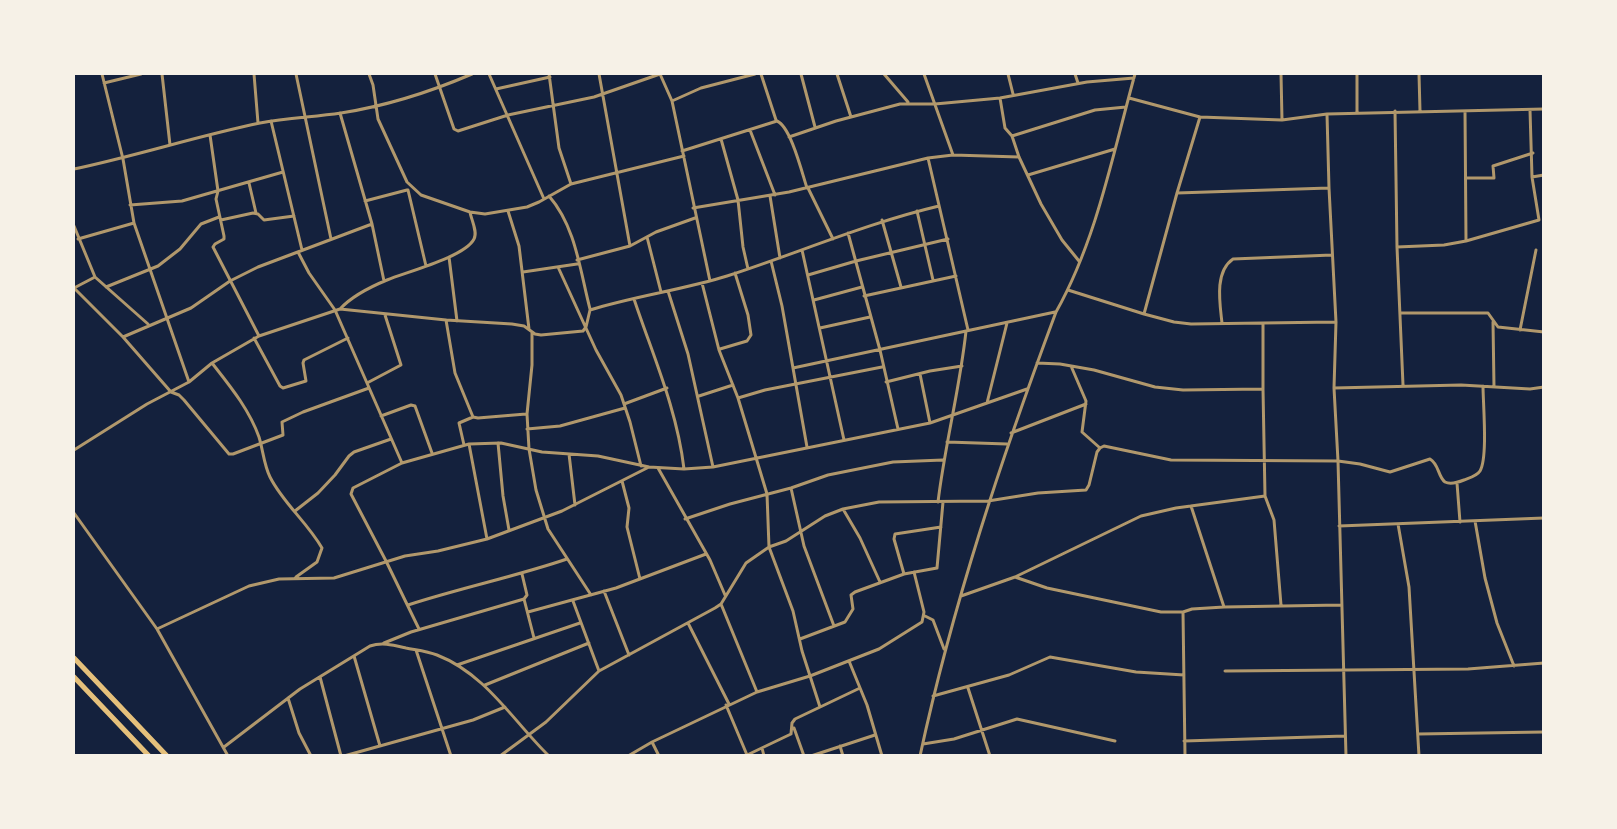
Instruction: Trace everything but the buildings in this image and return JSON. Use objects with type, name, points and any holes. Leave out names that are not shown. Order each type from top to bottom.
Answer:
[{"type":"highway","points":[[74,658],[166,756]]},
{"type":"highway","points":[[74,677],[149,756]]},
{"type":"street","points":[[102,74],[123,159],[134,223],[189,382]]},
{"type":"street","points":[[104,82],[141,74]]},
{"type":"street","points":[[162,74],[170,145]]},
{"type":"street","points":[[254,74],[258,123]]},
{"type":"street","points":[[296,74],[331,239]]},
{"type":"street","points":[[369,74],[378,119],[407,182],[421,195],[470,212],[485,214],[527,207],[571,184],[684,156]]},
{"type":"street","points":[[435,74],[456,130],[508,115],[594,97],[660,74],[672,101],[710,281]]},
{"type":"street","points":[[74,169],[123,159],[258,123],[376,106],[441,87],[472,74]]},
{"type":"street","points":[[489,74],[544,199]]},
{"type":"street","points":[[599,74],[630,246]]},
{"type":"street","points":[[725,74],[727,81]]},
{"type":"street","points":[[672,101],[701,88],[755,74]]},
{"type":"street","points":[[761,74],[777,121],[781,123],[789,137],[808,188],[833,239]]},
{"type":"street","points":[[801,74],[815,128]]},
{"type":"street","points":[[837,74],[852,117]]},
{"type":"street","points":[[884,74],[909,103]]},
{"type":"street","points":[[924,74],[952,155]]},
{"type":"street","points":[[1008,74],[1013,94]]},
{"type":"street","points":[[1075,74],[1078,84]]},
{"type":"street","points":[[920,756],[944,650],[988,501],[1056,312],[1068,290],[1093,223],[1135,74]]},
{"type":"street","points":[[1281,74],[1282,120]]},
{"type":"street","points":[[1357,74],[1357,113]]},
{"type":"street","points":[[1419,74],[1420,111]]},
{"type":"street","points":[[496,89],[549,75],[559,148],[571,184]]},
{"type":"street","points":[[789,137],[852,117],[909,103],[935,104],[1000,98],[1078,84],[1134,78]]},
{"type":"street","points":[[1000,98],[1005,128],[1012,136],[1050,221],[1079,261]]},
{"type":"street","points":[[1128,98],[1200,117],[1282,120],[1327,114],[1395,111],[1544,109]]},
{"type":"street","points":[[1012,136],[1095,110],[1126,107]]},
{"type":"street","points":[[1396,247],[1466,241],[1539,220],[1532,177],[1530,110]]},
{"type":"street","points":[[1395,111],[1396,247],[1403,386]]},
{"type":"street","points":[[1465,111],[1466,241]]},
{"type":"street","points":[[340,113],[366,201],[384,281]]},
{"type":"street","points":[[1327,114],[1336,322],[1334,388],[1346,756]]},
{"type":"street","points":[[1144,314],[1200,117]]},
{"type":"street","points":[[271,121],[300,251],[309,273],[338,309],[348,338],[402,463]]},
{"type":"street","points":[[682,151],[777,121]]},
{"type":"street","points":[[750,130],[775,195]]},
{"type":"street","points":[[210,135],[218,191],[216,199],[225,237],[213,247],[259,336]]},
{"type":"street","points":[[721,139],[738,200],[748,269]]},
{"type":"street","points":[[1028,175],[1115,150]]},
{"type":"street","points":[[1466,178],[1494,178],[1493,166],[1533,153]]},
{"type":"street","points":[[693,208],[808,188],[928,158],[952,155],[1019,156]]},
{"type":"street","points":[[928,158],[967,330],[954,415],[943,460],[938,502]]},
{"type":"street","points":[[130,205],[165,203],[249,183],[283,172]]},
{"type":"street","points":[[1532,177],[1544,175]]},
{"type":"street","points":[[249,183],[256,213],[264,220],[294,216]]},
{"type":"street","points":[[1177,193],[1329,188]]},
{"type":"street","points":[[366,201],[413,189]]},
{"type":"street","points":[[408,190],[426,266]]},
{"type":"street","points":[[338,309],[385,315],[512,324],[541,335],[580,333],[586,327],[590,310],[570,230],[549,196]]},
{"type":"street","points":[[770,196],[780,258]]},
{"type":"street","points":[[590,310],[710,281],[882,220],[939,206]]},
{"type":"street","points":[[508,211],[519,246],[530,331],[532,365],[527,429],[536,490],[543,517],[591,595]]},
{"type":"street","points":[[917,211],[933,280]]},
{"type":"street","points":[[74,450],[147,404],[189,382],[212,363],[254,338],[338,309],[352,298],[384,281],[449,257],[474,239],[476,235],[470,212]]},
{"type":"street","points":[[106,286],[150,270],[169,259],[201,224],[220,218],[256,213]]},
{"type":"street","points":[[523,272],[558,267],[630,246],[695,218]]},
{"type":"street","points":[[882,220],[901,287]]},
{"type":"street","points":[[78,239],[134,223]]},
{"type":"street","points":[[123,337],[148,324],[191,308],[230,281],[258,267],[372,224]]},
{"type":"street","points":[[74,226],[95,277],[148,324]]},
{"type":"street","points":[[848,233],[880,350],[898,430]]},
{"type":"street","points":[[647,237],[661,292]]},
{"type":"street","points":[[808,275],[948,239]]},
{"type":"street","points":[[802,250],[844,440]]},
{"type":"street","points":[[1520,330],[1536,250]]},
{"type":"street","points":[[1222,323],[1220,281],[1226,266],[1233,259],[1332,255]]},
{"type":"street","points":[[449,257],[456,321]]},
{"type":"street","points":[[771,261],[782,306],[807,447]]},
{"type":"street","points":[[558,267],[624,406],[641,466]]},
{"type":"street","points":[[719,350],[747,341],[751,335],[748,315],[735,273]]},
{"type":"street","points":[[864,296],[956,276]]},
{"type":"street","points":[[95,277],[74,288],[123,337],[171,392],[184,400],[228,454],[284,434],[280,425],[282,422],[303,412],[369,388]]},
{"type":"street","points":[[702,283],[719,350],[738,398],[767,494],[769,547],[793,611],[820,707]]},
{"type":"street","points":[[814,300],[862,287]]},
{"type":"street","points":[[1068,290],[1174,322],[1263,324],[1336,322]]},
{"type":"street","points":[[668,291],[699,396],[712,467]]},
{"type":"street","points":[[634,299],[667,388],[680,441],[684,469]]},
{"type":"street","points":[[792,368],[1056,312]]},
{"type":"street","points":[[1400,313],[1488,313],[1497,327],[1544,332]]},
{"type":"street","points":[[367,383],[401,365],[385,315]]},
{"type":"street","points":[[820,328],[870,317]]},
{"type":"street","points":[[446,320],[455,373],[473,417]]},
{"type":"street","points":[[1493,321],[1494,387]]},
{"type":"street","points":[[987,403],[1007,323]]},
{"type":"street","points":[[1263,324],[1265,496],[1275,520],[1281,605]]},
{"type":"street","points":[[254,338],[283,388],[306,381],[304,360],[348,338]]},
{"type":"street","points":[[212,363],[241,401],[261,444],[270,476],[281,494],[313,532],[322,548],[317,562],[294,578]]},
{"type":"street","points":[[1037,363],[1094,370],[1155,387],[1183,390],[1263,389]]},
{"type":"street","points":[[886,382],[962,366]]},
{"type":"street","points":[[1071,366],[1085,398],[1082,432],[1100,448],[1171,460],[1338,461],[1390,472],[1430,459],[1437,464],[1444,481],[1457,483],[1478,474],[1481,470],[1484,442],[1483,386]]},
{"type":"street","points":[[738,398],[795,383],[882,367]]},
{"type":"street","points":[[920,374],[930,423]]},
{"type":"street","points":[[699,396],[733,385]]},
{"type":"street","points":[[1334,388],[1483,386],[1530,389],[1544,387]]},
{"type":"street","points":[[527,429],[560,426],[624,406],[667,388]]},
{"type":"street","points":[[419,629],[350,492],[353,488],[402,463],[466,445],[498,443],[542,452],[598,456],[649,467],[684,469],[712,467],[930,423],[1027,389]]},
{"type":"street","points":[[1011,433],[1086,404]]},
{"type":"street","points":[[381,416],[411,405],[415,406],[432,453]]},
{"type":"street","points":[[487,539],[459,423],[473,417],[527,414]]},
{"type":"street","points":[[295,511],[335,476],[348,456],[391,440]]},
{"type":"street","points":[[947,442],[1007,444]]},
{"type":"street","points":[[498,443],[509,530]]},
{"type":"street","points":[[500,756],[546,722],[599,670],[716,608],[746,563],[769,547],[800,533],[825,516],[843,509],[879,502],[988,501],[1038,493],[1086,490],[1100,448]]},
{"type":"street","points":[[569,454],[575,505]]},
{"type":"street","points":[[685,519],[828,476],[875,465],[943,460]]},
{"type":"street","points":[[157,629],[249,586],[279,579],[334,578],[405,556],[487,539],[575,505],[649,467]]},
{"type":"street","points":[[658,468],[725,595]]},
{"type":"street","points":[[622,481],[629,508],[627,527],[640,579]]},
{"type":"street","points":[[1457,483],[1460,522]]},
{"type":"street","points":[[791,488],[800,533],[834,626]]},
{"type":"street","points":[[961,596],[1015,577],[1141,516],[1158,511],[1265,496]]},
{"type":"street","points":[[800,639],[845,622],[853,609],[852,594],[904,574],[937,568],[943,502]]},
{"type":"street","points":[[1191,506],[1224,607]]},
{"type":"street","points":[[843,509],[860,538],[880,583]]},
{"type":"street","points":[[74,513],[157,629],[228,756]]},
{"type":"street","points":[[1339,526],[1544,518]]},
{"type":"street","points":[[1475,521],[1485,578],[1497,623],[1514,666]]},
{"type":"street","points":[[1398,524],[1409,587],[1419,756]]},
{"type":"street","points":[[904,574],[894,539],[895,534],[941,527]]},
{"type":"street","points":[[528,612],[604,591],[705,554]]},
{"type":"street","points":[[408,605],[522,574],[567,559]]},
{"type":"street","points":[[628,756],[651,742],[728,705],[758,692],[849,661],[879,649],[899,637],[922,622],[925,616],[914,572]]},
{"type":"street","points":[[224,747],[288,698],[370,646],[383,644],[419,629],[524,599],[527,595],[522,574]]},
{"type":"street","points":[[1015,577],[1047,588],[1161,612],[1224,607],[1341,605]]},
{"type":"street","points":[[604,591],[629,655]]},
{"type":"street","points":[[524,599],[534,638]]},
{"type":"street","points":[[573,601],[599,670]]},
{"type":"street","points":[[721,603],[758,692]]},
{"type":"street","points":[[1183,612],[1185,756]]},
{"type":"street","points":[[925,616],[933,620],[944,650]]},
{"type":"street","points":[[457,665],[580,623]]},
{"type":"street","points":[[688,623],[728,705],[746,755],[791,734],[792,723]]},
{"type":"street","points":[[485,685],[589,643]]},
{"type":"street","points":[[383,644],[437,655],[457,665],[485,685],[549,756]]},
{"type":"street","points":[[416,650],[451,756]]},
{"type":"street","points":[[354,656],[380,746]]},
{"type":"street","points":[[933,696],[1009,675],[1050,657],[1136,672],[1184,675]]},
{"type":"street","points":[[849,661],[882,756]]},
{"type":"street","points":[[1225,671],[1468,669],[1544,663]]},
{"type":"street","points":[[320,677],[343,756],[473,720],[505,707]]},
{"type":"street","points":[[792,723],[860,688]]},
{"type":"street","points":[[968,688],[990,756]]},
{"type":"street","points":[[288,698],[299,733],[310,756]]},
{"type":"street","points":[[923,744],[954,739],[1017,719],[1115,741]]},
{"type":"street","points":[[792,723],[804,756]]},
{"type":"street","points":[[1418,734],[1544,732]]},
{"type":"street","points":[[811,756],[876,735]]},
{"type":"street","points":[[1184,741],[1345,736]]},
{"type":"street","points":[[651,742],[659,756]]},
{"type":"street","points":[[840,746],[843,756]]},
{"type":"street","points":[[762,748],[764,756]]}]
